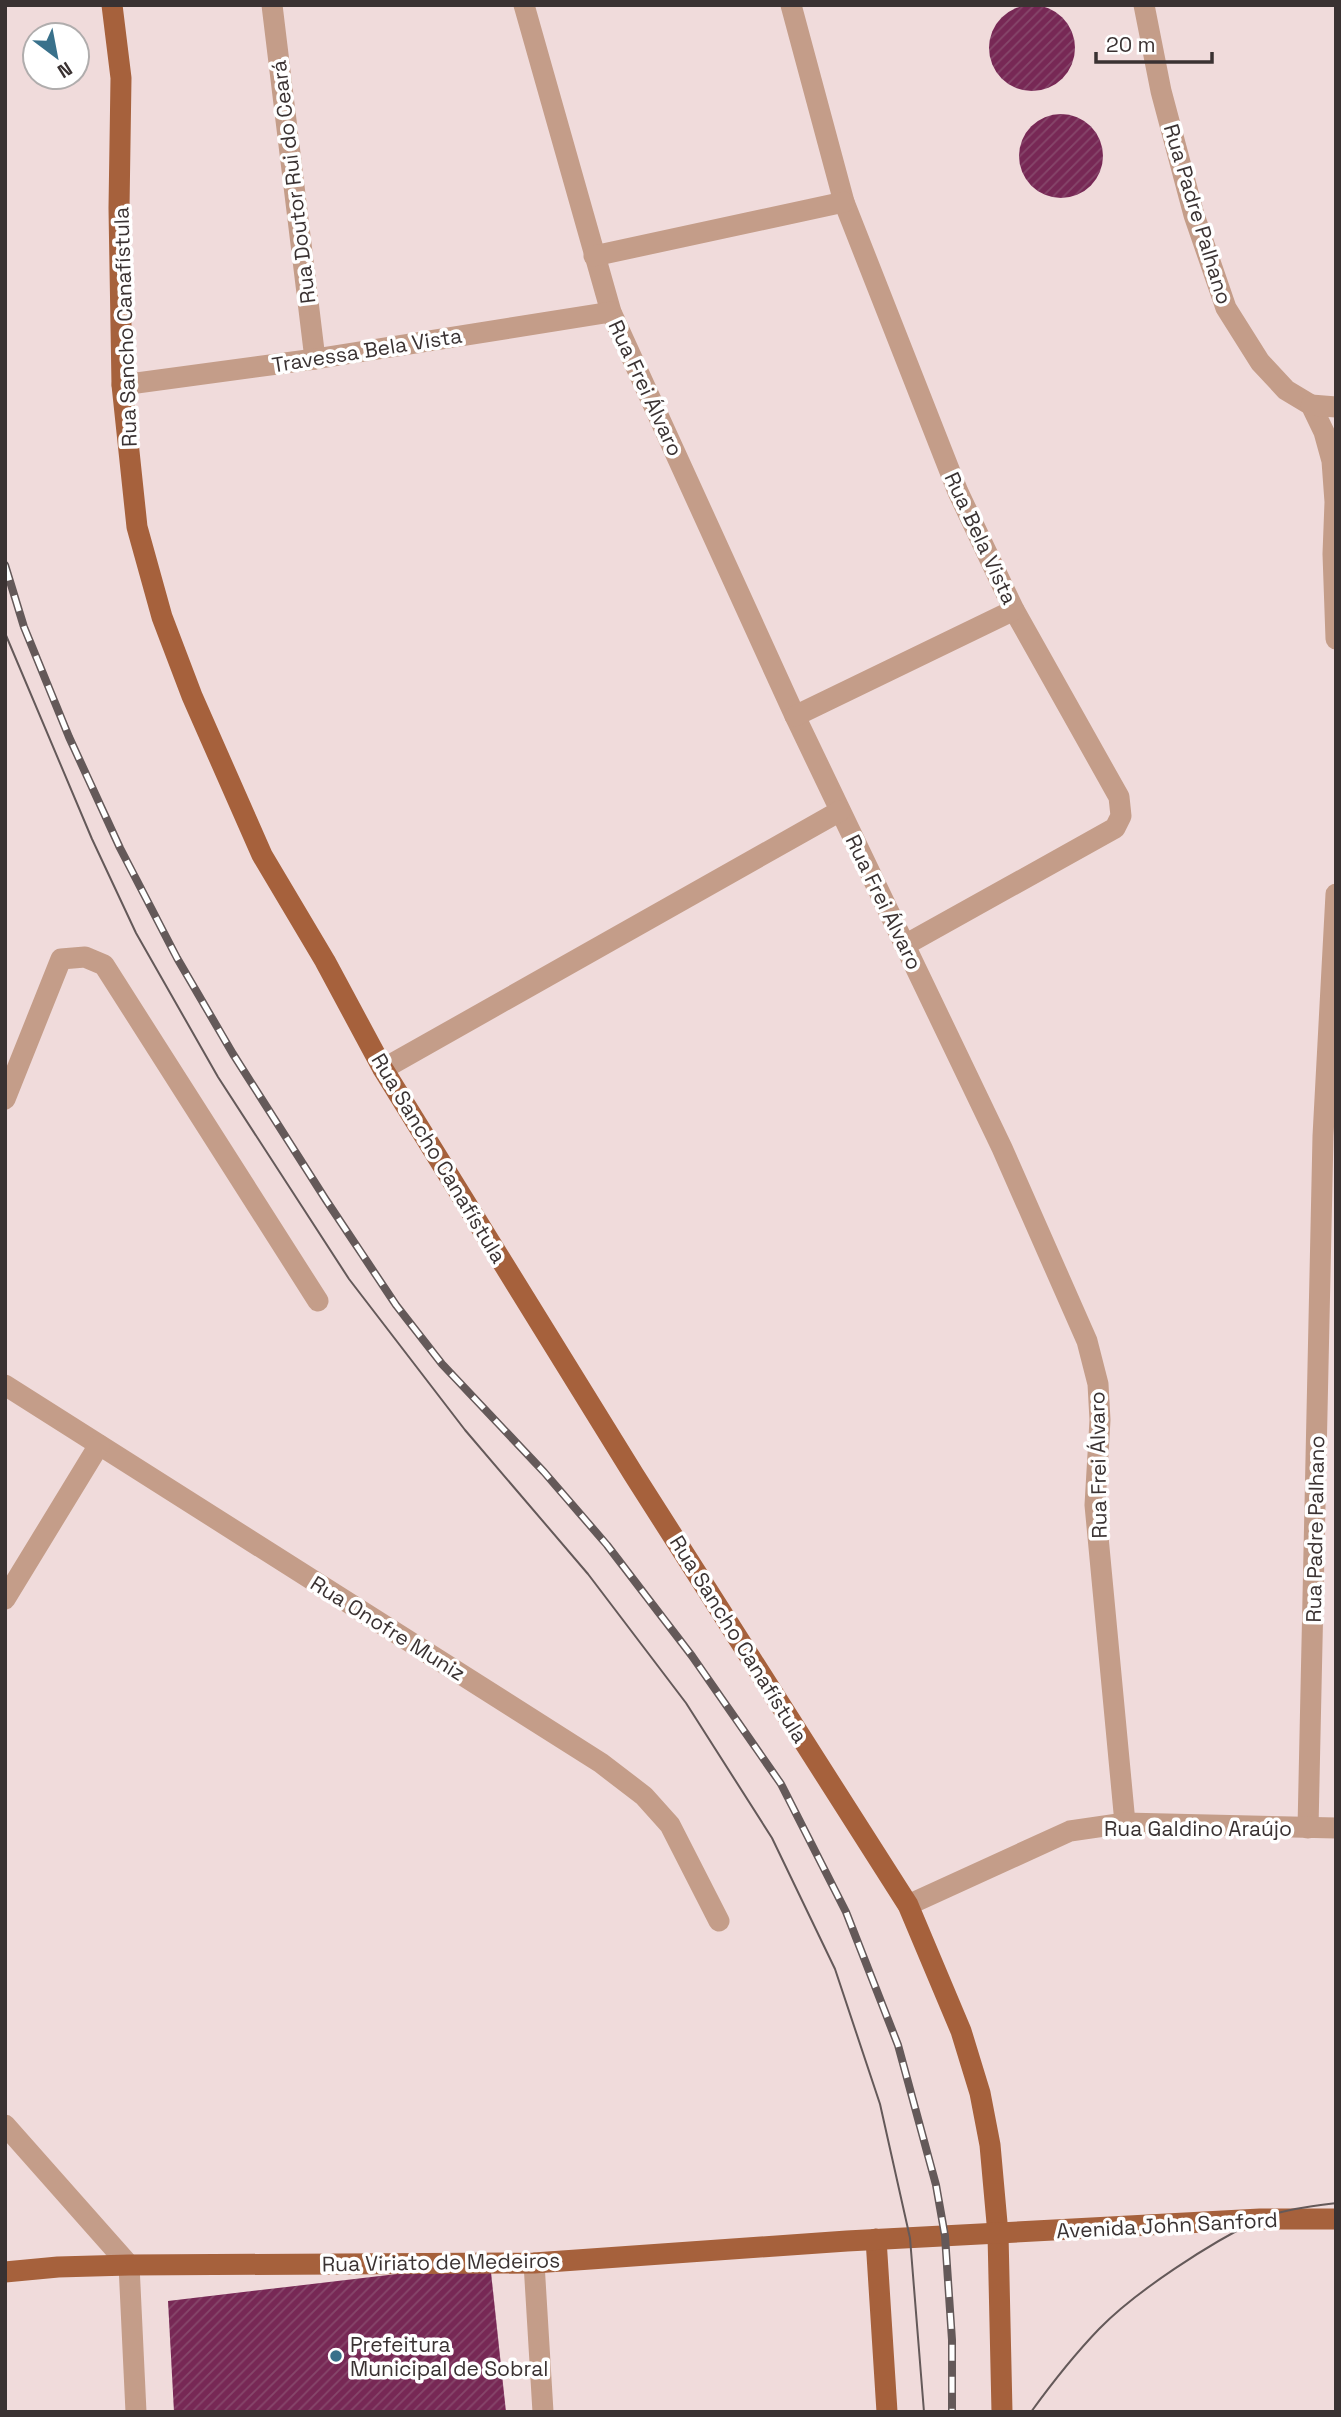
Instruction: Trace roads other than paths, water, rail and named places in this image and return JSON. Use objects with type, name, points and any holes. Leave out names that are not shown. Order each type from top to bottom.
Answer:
[{"type":"main road","name":"Rua Sancho Canafístula","points":[[112,5],[121,78],[119,208],[122,385],[137,527],[162,617],[192,696],[262,855],[325,961],[383,1069],[634,1475],[908,1905],[961,2031],[980,2093],[990,2145],[998,2234],[1002,2412]]},
{"type":"main road","name":"Avenida John Sanford","points":[[876,2239],[1259,2219],[1336,2219]]},
{"type":"main road","name":"Rua Viriato de Medeiros","points":[[5,2272],[129,2265],[534,2263],[876,2239]]},
{"type":"main road","points":[[876,2239],[887,2412]]},
{"type":"street","name":"Rua Doutor Rui do Ceará","points":[[272,5],[314,359]]},
{"type":"street","name":"Rua Frei Álvaro","points":[[524,5],[611,312],[795,716],[1002,1148],[1087,1341],[1098,1384],[1100,1420],[1095,1505],[1125,1824]]},
{"type":"street","name":"Rua Bela Vista","points":[[791,5],[844,202],[958,492],[1014,610],[1119,797],[1121,816],[1115,828],[905,945]]},
{"type":"street","name":"Rua Padre Palhano","points":[[1144,5],[1161,91],[1194,215],[1226,308],[1260,362],[1286,390],[1311,405]]},
{"type":"street","points":[[594,256],[844,202]]},
{"type":"street","name":"Travessa Bela Vista","points":[[122,385],[314,359],[611,312]]},
{"type":"street","points":[[1311,405],[1336,407]]},
{"type":"street","points":[[1311,405],[1324,432],[1332,461],[1336,639]]},
{"type":"street","points":[[795,716],[1014,610]]},
{"type":"street","points":[[383,1069],[840,811]]},
{"type":"street","name":"Rua Padre Palhano","points":[[1308,1828],[1336,894]]},
{"type":"street","points":[[5,1099],[61,959],[85,957],[104,965],[318,1301]]},
{"type":"street","name":"Rua Onofre Muniz","points":[[5,1385],[601,1763],[644,1796],[670,1825],[719,1921]]},
{"type":"street","points":[[5,1599],[99,1444]]},
{"type":"street","name":"Rua Galdino Araújo","points":[[908,1905],[1070,1831],[1125,1824],[1336,1828]]},
{"type":"street","points":[[5,2125],[129,2265],[136,2412]]},
{"type":"street","points":[[534,2263],[543,2412]]},
{"type":"tram line","points":[[5,633],[92,839],[136,933],[218,1077],[349,1279],[465,1430],[588,1574],[686,1703],[772,1838],[835,1969],[880,2104],[910,2238],[924,2412]]},
{"type":"tram line","points":[[1031,2412],[1099,2329],[1114,2314],[1174,2269],[1218,2241],[1266,2217],[1336,2203]]},
{"type":"railway","points":[[5,565],[24,627],[69,737],[120,848],[177,958],[233,1054],[396,1305],[442,1364],[544,1472],[607,1545],[692,1656],[781,1784],[846,1912],[898,2045],[936,2185],[945,2236],[952,2340],[952,2412]]},
{"type":"place","name":"Prefeitura Municipal de Sobral","points":[[336,2356]]}]
